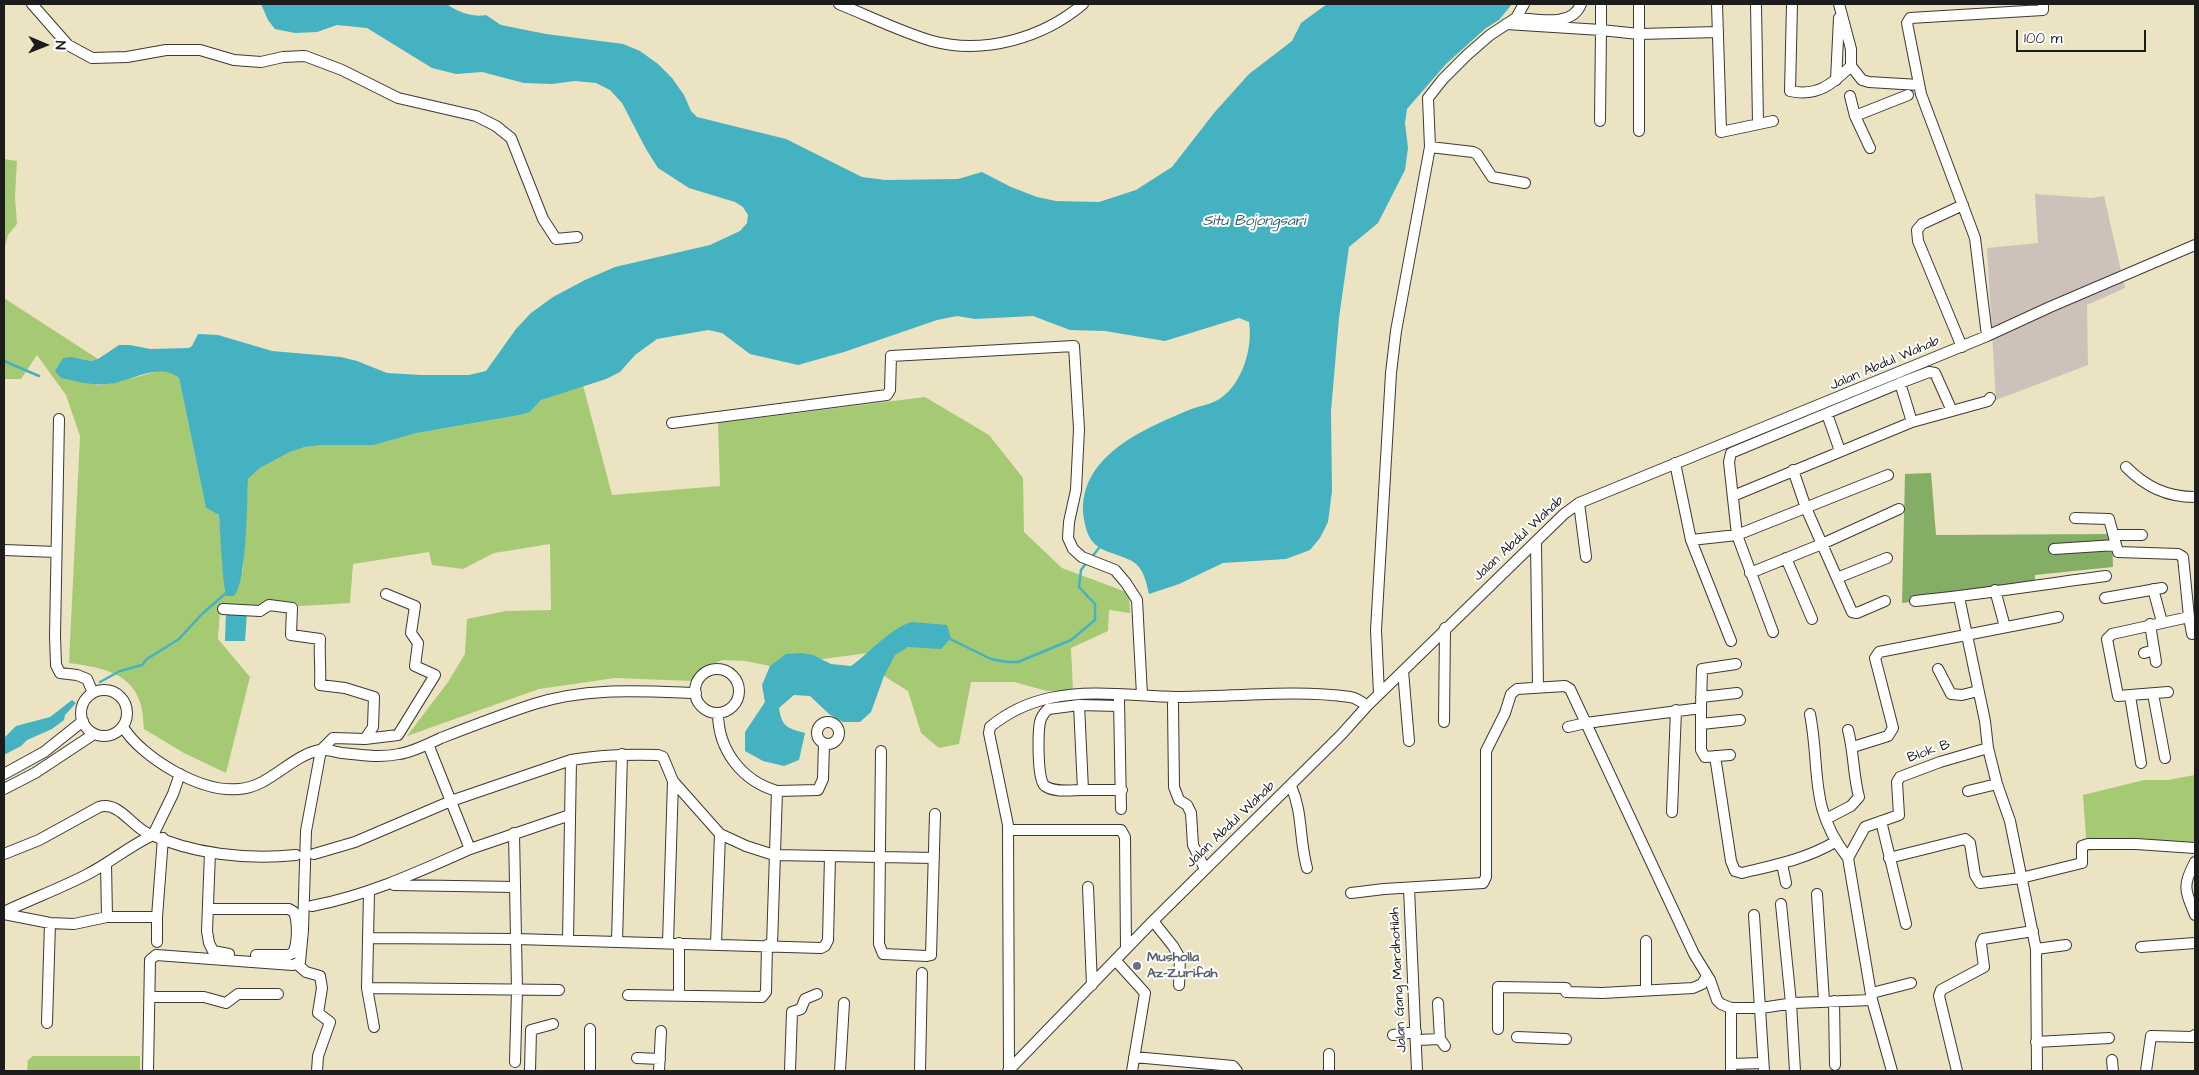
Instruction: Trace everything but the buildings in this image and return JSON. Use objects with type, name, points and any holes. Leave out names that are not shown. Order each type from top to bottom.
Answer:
[{"type":"street","points":[[32,4],[68,45],[92,58],[127,57],[166,50],[200,50],[234,60],[262,62],[283,57],[305,56],[342,70],[398,98],[476,116],[496,126],[512,138],[543,219],[556,239],[577,237]]},
{"type":"street","points":[[839,4],[931,40],[955,45],[986,45],[1014,40],[1042,30],[1068,17],[1083,4]]},
{"type":"street","points":[[1379,694],[1376,630],[1392,361],[1430,147],[1428,98],[1438,84],[1467,55],[1490,35],[1516,18],[1524,4]]},
{"type":"street","points":[[1516,18],[1565,20],[1573,15],[1581,4]]},
{"type":"street","points":[[1600,121],[1601,4]]},
{"type":"street","points":[[1639,4],[1639,131]]},
{"type":"street","points":[[1717,4],[1721,132],[1772,121]]},
{"type":"street","points":[[1756,4],[1758,124]]},
{"type":"street","points":[[1792,4],[1789,90],[1792,92],[1814,93],[1853,68]]},
{"type":"street","points":[[1954,4],[1955,15]]},
{"type":"street","points":[[1987,336],[1975,238],[1919,85],[1907,24],[1910,18],[1955,15],[1997,8],[2043,10],[2043,4]]},
{"type":"street","points":[[1836,80],[1840,5]]},
{"type":"street","points":[[1840,5],[1851,49],[1853,68],[1862,80],[1919,85]]},
{"type":"street","points":[[1506,24],[1639,34],[1718,32]]},
{"type":"street","points":[[1890,102],[1891,84]]},
{"type":"street","points":[[1856,116],[1908,95]]},
{"type":"street","points":[[1850,96],[1856,116],[1870,148]]},
{"type":"street","points":[[1430,147],[1472,152],[1477,154],[1492,177],[1525,182]]},
{"type":"street","points":[[1962,347],[1918,242],[1917,230],[1922,224],[1963,205]]},
{"type":"street","name":"Jalan Abdul Wahab","points":[[1008,1071],[1153,921],[1291,786],[1445,628],[1536,543],[1564,514],[1579,503],[1962,347],[2050,306],[2195,245]]},
{"type":"street","points":[[672,424],[887,395],[890,390],[891,356],[1074,346],[1079,429],[1076,490],[1069,522],[1068,538],[1073,549],[1082,557],[1115,570],[1137,600],[1142,695]]},
{"type":"street","points":[[1773,632],[1737,535],[1729,462],[1731,453],[1929,372],[1935,373],[1952,411]]},
{"type":"street","points":[[1900,383],[1912,422]]},
{"type":"street","points":[[1733,496],[1912,422],[1988,401],[1990,398]]},
{"type":"street","points":[[1827,414],[1840,451]]},
{"type":"street","points":[[59,419],[56,665],[60,673],[77,674],[87,679],[93,693]]},
{"type":"street","points":[[1675,463],[1691,540],[1731,641]]},
{"type":"street","points":[[2126,467],[2136,478],[2160,492],[2195,497]]},
{"type":"street","points":[[1793,470],[1806,508],[1852,612],[1857,613],[1885,601]]},
{"type":"street","points":[[1691,540],[1737,535],[1888,475]]},
{"type":"street","points":[[1579,503],[1586,557]]},
{"type":"street","points":[[1750,573],[1822,544],[1899,509]]},
{"type":"street","points":[[2075,518],[2109,519],[2118,552],[2124,554],[2178,554],[2183,557],[2191,582],[2189,617],[2192,634]]},
{"type":"street","points":[[2114,534],[2142,535]]},
{"type":"street","points":[[1536,543],[1538,687]]},
{"type":"street","points":[[2054,549],[2116,545]]},
{"type":"street","points":[[4,550],[56,552]]},
{"type":"street","points":[[1786,558],[1812,619]]},
{"type":"street","points":[[1838,578],[1887,558]]},
{"type":"street","points":[[1916,601],[1959,597],[1995,590],[2106,576]]},
{"type":"street","points":[[2105,598],[2158,589],[2162,622]]},
{"type":"street","points":[[1995,590],[2005,627]]},
{"type":"street","points":[[123,727],[136,745],[180,774],[212,786],[237,790],[250,788],[266,780],[292,763],[321,750],[333,738],[365,738],[398,734],[435,675],[415,666],[418,644],[411,633],[415,606],[386,594]]},
{"type":"street","points":[[1959,597],[1987,732],[1988,748],[1997,784],[2010,821],[2033,930],[2036,949],[2037,1071]]},
{"type":"street","points":[[223,609],[260,610],[269,605],[292,608],[291,635],[320,640],[318,659],[321,668],[320,685],[345,688],[374,697],[373,727],[365,738]]},
{"type":"street","points":[[1853,747],[1888,736],[1892,728],[1877,666],[1877,654],[2058,617]]},
{"type":"street","points":[[2168,692],[2118,696],[2107,639],[2112,634],[2150,624],[2189,617]]},
{"type":"street","points":[[2150,624],[2156,662]]},
{"type":"street","points":[[1444,722],[1445,628]]},
{"type":"street","points":[[2144,653],[2154,650]]},
{"type":"street","points":[[1730,756],[1702,755],[1700,750],[1702,669],[1736,664]]},
{"type":"street","points":[[719,669],[728,672],[735,678],[739,686],[739,696],[727,710],[718,713],[710,712],[703,707],[698,701],[696,692],[697,683],[702,675],[710,670],[719,669]]},
{"type":"street","points":[[1938,669],[1951,694],[1962,695],[1978,691]]},
{"type":"street","points":[[1403,671],[1409,741]]},
{"type":"street","points":[[1351,893],[1483,883],[1486,877],[1485,760],[1487,746],[1505,713],[1511,694],[1517,690],[1538,687],[1568,687],[1694,954],[1707,976],[1717,1000],[1721,1004],[1731,1008],[1758,1008],[1829,1001],[1872,996],[1911,983]]},
{"type":"street","points":[[100,691],[113,692],[124,701],[127,714],[123,727],[113,735],[94,734],[87,729],[83,721],[83,705],[93,693],[100,691]]},
{"type":"street","points":[[321,750],[381,756],[401,754],[504,714],[561,696],[580,693],[624,691],[696,692]]},
{"type":"street","points":[[1008,1071],[1008,830],[989,733],[990,727],[1008,712],[1026,704],[1051,697],[1081,693],[1119,700]]},
{"type":"street","points":[[1701,696],[1737,693]]},
{"type":"street","points":[[1122,790],[1061,790],[1047,788],[1041,781],[1039,768],[1040,723],[1048,709],[1119,700],[1142,695],[1319,694],[1360,700],[1367,706]]},
{"type":"street","points":[[2153,694],[2165,758]]},
{"type":"street","points":[[2130,696],[2141,763]]},
{"type":"street","points":[[1119,700],[1122,809]]},
{"type":"street","points":[[1173,704],[1174,787],[1179,800],[1187,805],[1192,813],[1193,844],[1206,869]]},
{"type":"street","points":[[1080,705],[1083,790]]},
{"type":"street","points":[[1568,727],[1676,710],[1702,708]]},
{"type":"street","points":[[1672,812],[1676,710]]},
{"type":"street","points":[[718,713],[721,734],[726,747],[740,770],[756,782],[778,791],[818,790],[823,779],[824,743]]},
{"type":"street","points":[[1810,714],[1813,730],[1817,792],[1835,842],[1848,858],[1872,996],[1892,1071]]},
{"type":"street","points":[[1701,724],[1740,720]]},
{"type":"street","points":[[4,774],[49,749],[83,721]]},
{"type":"street","points":[[1826,819],[1851,806],[1859,797],[1855,782],[1853,747],[1848,730]]},
{"type":"street","points":[[4,789],[35,773],[94,734]]},
{"type":"street","points":[[428,744],[470,849]]},
{"type":"street","name":"Blok B","points":[[1848,858],[1866,827],[1899,814],[1897,782],[1900,777],[1940,762],[1988,748]]},
{"type":"street","points":[[297,964],[301,960],[306,831],[321,750]]},
{"type":"street","points":[[882,751],[879,857],[880,952],[882,954],[927,956],[932,952],[935,814]]},
{"type":"street","points":[[314,854],[355,842],[450,801],[571,760],[622,754],[658,755],[663,757],[673,781],[720,834],[746,846],[774,855],[934,858]]},
{"type":"street","points":[[617,942],[622,754]]},
{"type":"street","points":[[1715,756],[1731,861],[1735,871],[1742,873],[1782,864],[1816,853],[1835,842]]},
{"type":"street","points":[[568,940],[571,760]]},
{"type":"street","points":[[157,942],[158,837],[180,774]]},
{"type":"street","points":[[668,943],[673,781]]},
{"type":"street","points":[[1968,791],[1997,784]]},
{"type":"street","points":[[1291,786],[1299,808],[1301,847],[1307,868]]},
{"type":"street","points":[[628,995],[762,997],[766,992],[778,791]]},
{"type":"street","points":[[4,854],[39,840],[99,807],[107,805],[114,807],[140,828],[158,837],[210,852],[246,856],[296,855]]},
{"type":"street","points":[[312,906],[390,885],[470,849],[570,815]]},
{"type":"street","points":[[1880,821],[1906,924]]},
{"type":"street","points":[[1008,830],[1121,830],[1125,837],[1126,949]]},
{"type":"street","points":[[514,833],[517,990],[516,1062]]},
{"type":"street","points":[[716,944],[720,834]]},
{"type":"street","points":[[4,913],[106,864],[136,842],[158,837]]},
{"type":"street","points":[[1889,858],[1965,839],[1970,843],[1978,882],[2021,878],[2082,863],[2082,846],[2088,844],[2136,844],[2195,848]]},
{"type":"street","points":[[208,909],[292,910],[295,913],[296,922],[294,950],[288,956],[223,954],[213,951],[208,937],[208,909],[210,852]]},
{"type":"street","points":[[368,938],[568,940],[821,948],[825,946],[828,940],[830,856]]},
{"type":"street","points":[[2195,862],[2186,879],[2186,887],[2195,915]]},
{"type":"street","points":[[106,864],[107,917]]},
{"type":"street","points":[[1782,864],[1786,883]]},
{"type":"street","points":[[390,885],[515,887]]},
{"type":"street","points":[[1088,887],[1092,985]]},
{"type":"street","name":"Jalan Gang Mardhotilah","points":[[1409,888],[1417,1071]]},
{"type":"street","points":[[369,892],[368,988],[374,1027]]},
{"type":"street","points":[[1817,894],[1835,1065]]},
{"type":"street","points":[[1781,904],[1791,1004],[1794,1071]]},
{"type":"street","points":[[4,913],[50,923],[74,924],[107,917],[157,917]]},
{"type":"street","points":[[1731,1008],[1731,1068],[1763,1067],[1758,1008],[1754,915]]},
{"type":"street","points":[[1153,921],[1180,958],[1179,985]]},
{"type":"street","points":[[47,1023],[50,923]]},
{"type":"street","points":[[1957,1071],[1939,996],[1941,990],[1984,967],[1981,944],[1983,939],[2033,930]]},
{"type":"street","points":[[1646,941],[1646,990]]},
{"type":"street","points":[[679,943],[679,995]]},
{"type":"street","points":[[2140,947],[2195,943]]},
{"type":"street","points":[[2036,949],[2066,945]]},
{"type":"street","points":[[148,1071],[150,960],[156,955],[297,964],[306,972],[320,976],[322,988],[318,1013],[330,1022],[318,1056],[317,1071]]},
{"type":"street","points":[[1116,961],[1145,993],[1132,1071]]},
{"type":"street","points":[[920,1071],[922,973]]},
{"type":"street","points":[[1498,1028],[1498,986],[1566,990],[1693,988],[1702,984],[1707,976]]},
{"type":"street","points":[[368,988],[559,990]]},
{"type":"street","points":[[150,997],[204,997],[226,1003],[238,994],[278,994]]},
{"type":"street","points":[[790,1071],[792,1012],[801,1010],[806,999],[816,994]]},
{"type":"street","points":[[1393,1035],[1416,1036],[1442,1043],[1438,1003]]},
{"type":"street","points":[[840,1071],[844,1004]]},
{"type":"street","points":[[530,1071],[530,1030],[553,1024]]},
{"type":"street","points":[[590,1029],[590,1071]]},
{"type":"street","points":[[659,1071],[661,1031]]},
{"type":"street","points":[[2146,1071],[2151,1036],[2192,1037],[2195,1035]]},
{"type":"street","points":[[1517,1037],[1566,1039]]},
{"type":"street","points":[[2036,1042],[2109,1038]]},
{"type":"street","points":[[1329,1054],[1329,1071]]},
{"type":"street","points":[[1134,1057],[1234,1066],[1237,1071]]},
{"type":"street","points":[[637,1058],[660,1059]]},
{"type":"street","points":[[2112,1060],[2113,1071]]},
{"type":"shaded area","points":[[2035,194],[2091,198],[2104,196],[2125,288],[2087,305],[2088,365],[1996,400],[1987,248],[2038,243]]},
{"type":"green space","points":[[4,159],[17,161],[15,197],[17,224],[8,235],[4,251]]},
{"type":"green space","points":[[4,298],[98,359],[91,361],[72,357],[96,385],[110,384],[163,370],[172,372],[179,378],[206,508],[219,515],[225,580],[224,591],[243,570],[248,479],[260,468],[290,452],[305,447],[374,445],[417,433],[520,415],[530,412],[541,400],[583,385],[612,495],[720,486],[718,423],[925,397],[989,435],[1023,478],[1024,532],[1062,568],[1129,593],[1130,613],[1109,610],[1108,631],[1071,648],[1073,690],[1047,691],[1014,682],[971,682],[959,744],[939,748],[921,733],[908,691],[884,676],[868,653],[770,666],[745,661],[723,660],[704,667],[692,681],[615,678],[539,689],[407,736],[448,682],[465,654],[467,619],[506,611],[551,610],[550,544],[494,553],[463,569],[432,565],[429,552],[353,564],[350,603],[220,611],[218,639],[250,677],[226,773],[184,753],[144,729],[140,702],[129,683],[121,677],[90,666],[69,663],[80,436],[66,395],[37,355],[21,379],[4,379]]},
{"type":"green space","points":[[1931,473],[1936,535],[2112,534],[2113,567],[2035,575],[2035,587],[1902,603],[1905,474]]},
{"type":"green space","points":[[2195,775],[2195,844],[2171,843],[2087,851],[2083,795],[2144,780],[2168,780]]},
{"type":"green space","points":[[33,1056],[140,1056],[140,1071],[27,1071],[28,1060]]},
{"type":"water","name":"Situ Bojongsari","points":[[261,4],[447,4],[455,10],[466,14],[486,15],[501,25],[546,34],[623,44],[640,51],[658,64],[672,78],[684,95],[691,111],[697,117],[786,139],[862,177],[885,180],[958,179],[982,172],[1011,187],[1037,197],[1056,201],[1099,202],[1136,190],[1172,167],[1214,113],[1249,74],[1292,41],[1301,23],[1327,4],[1512,4],[1499,20],[1486,28],[1446,64],[1407,109],[1405,123],[1408,148],[1405,170],[1378,223],[1349,247],[1339,318],[1331,411],[1332,491],[1328,522],[1320,538],[1310,550],[1286,559],[1223,563],[1179,584],[1149,594],[1144,576],[1139,567],[1124,557],[1095,545],[1090,539],[1084,519],[1084,498],[1090,479],[1101,463],[1116,449],[1152,426],[1218,400],[1229,391],[1241,374],[1248,353],[1249,322],[1239,318],[1165,341],[1105,331],[1070,330],[1033,316],[975,319],[957,316],[937,320],[844,352],[798,365],[750,354],[722,333],[708,330],[657,339],[635,355],[620,372],[606,379],[541,400],[530,412],[417,433],[374,445],[323,445],[305,447],[290,452],[260,468],[248,479],[246,541],[242,575],[234,596],[226,596],[219,515],[206,508],[179,378],[163,371],[108,384],[84,383],[61,378],[55,371],[63,358],[72,357],[91,361],[98,359],[119,345],[150,349],[189,348],[198,334],[218,335],[272,351],[341,357],[387,373],[469,375],[486,371],[516,329],[531,313],[553,297],[615,267],[710,245],[740,231],[747,223],[748,215],[743,207],[735,202],[689,188],[658,168],[622,103],[610,90],[596,83],[575,81],[552,84],[524,83],[482,72],[456,74],[432,68],[367,28],[337,25],[317,32],[295,33],[275,29],[268,20]]},
{"type":"water","points":[[226,611],[247,612],[245,641],[225,641]]},
{"type":"water","points":[[911,622],[947,625],[951,638],[941,649],[908,647],[895,655],[884,676],[871,712],[860,722],[843,722],[829,714],[810,696],[794,695],[779,708],[786,726],[805,733],[799,760],[784,766],[763,761],[745,751],[745,732],[765,702],[762,685],[770,666],[786,654],[801,653],[813,655],[831,664],[851,666],[887,636]]},
{"type":"water","points":[[72,700],[76,703],[65,715],[64,720],[52,729],[27,740],[21,746],[4,755],[4,738],[16,726],[50,717]]},
{"type":"waterway","points":[[4,361],[39,376]]},
{"type":"waterway","points":[[1091,558],[1099,548]]},
{"type":"waterway","points":[[948,638],[991,659],[1007,662],[1018,662],[1071,640],[1095,620],[1095,604],[1079,587],[1081,570],[1087,562]]},
{"type":"waterway","points":[[100,682],[120,671],[142,665],[147,659],[179,639],[202,614],[225,594]]},
{"type":"place","name":"Musholla Az-Zurifah","points":[[1137,966]]}]
